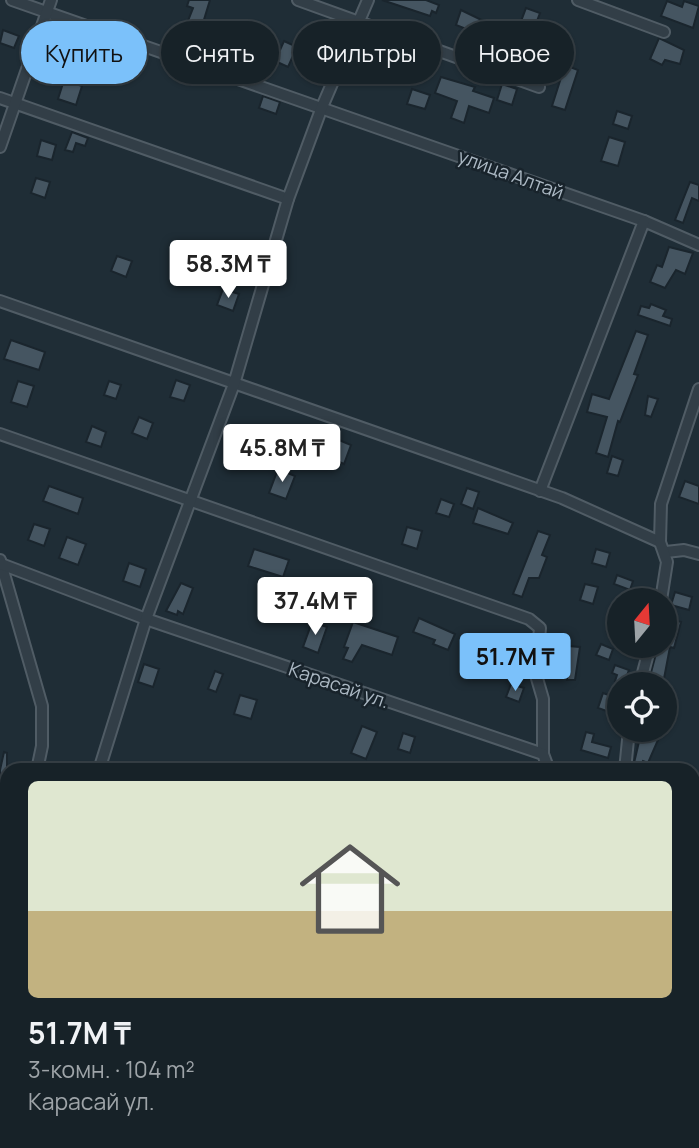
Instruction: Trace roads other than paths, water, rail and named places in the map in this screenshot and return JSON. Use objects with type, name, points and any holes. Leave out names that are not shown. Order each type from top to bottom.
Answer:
[{"type":"street","name":"улица Алтай","points":[[12,0],[644,221],[699,245]]},
{"type":"street","points":[[0,147],[51,0]]},
{"type":"street","points":[[298,0],[359,21],[368,0]]},
{"type":"street","points":[[578,0],[664,32]]},
{"type":"street","points":[[441,51],[539,87]]},
{"type":"street","points":[[101,763],[146,619],[234,384],[288,199],[332,84]]},
{"type":"street","points":[[0,98],[288,199]]},
{"type":"street","points":[[540,491],[644,221]]},
{"type":"street","points":[[0,301],[562,498],[663,547],[699,554]]},
{"type":"street","points":[[661,588],[661,504],[699,389]]},
{"type":"street","points":[[0,433],[529,619],[540,628],[536,675],[543,699],[543,754],[546,763]]},
{"type":"street","points":[[1,561],[42,706],[42,746],[38,763]]},
{"type":"street","name":"Карасай ул.","points":[[1,561],[146,619],[543,754]]},
{"type":"street","points":[[626,763],[628,742]]}]
